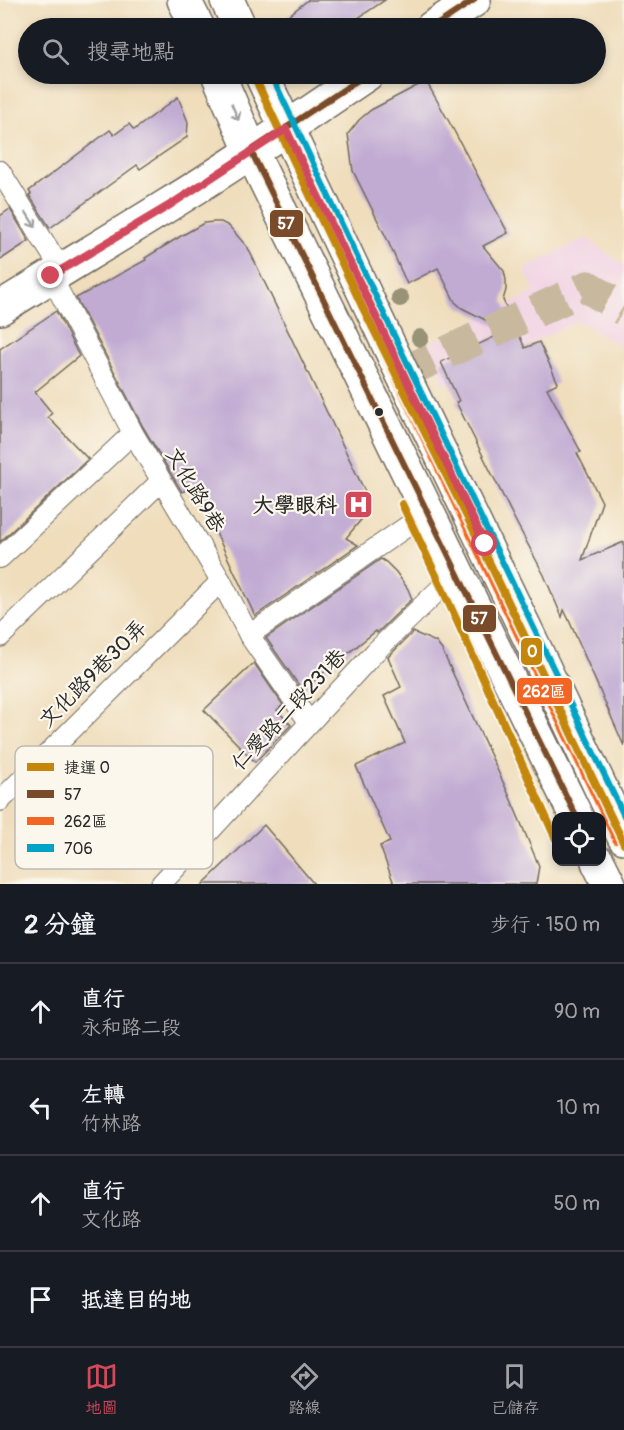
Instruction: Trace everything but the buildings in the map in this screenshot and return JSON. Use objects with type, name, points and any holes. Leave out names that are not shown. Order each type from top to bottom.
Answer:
[{"type":"main road","points":[[184,0],[193,18]]},
{"type":"main road","points":[[227,0],[235,18]]},
{"type":"main road","points":[[447,18],[474,0]]},
{"type":"main road","points":[[222,84],[251,152],[574,812]]},
{"type":"main road","points":[[266,84],[624,837]]},
{"type":"main road","points":[[0,308],[170,205],[352,84]]},
{"type":"main road","points":[[600,866],[609,884]]},
{"type":"lane","name":"文化路9巷","points":[[0,171],[56,272],[133,433],[221,581],[249,635],[309,722]]},
{"type":"lane","points":[[0,558],[133,433]]},
{"type":"lane","points":[[0,637],[161,481]]},
{"type":"lane","points":[[249,635],[428,512]]},
{"type":"lane","name":"仁愛路二段231巷","points":[[213,827],[375,652],[457,572]]},
{"type":"lane","name":"文化路9巷30弄","points":[[55,746],[221,581]]},
{"type":"lane","name":"文化路9巷30弄","points":[[0,801],[15,786]]},
{"type":"lane","name":"仁愛路二段231巷","points":[[161,884],[175,869]]},
{"type":"shaded area","points":[[586,238],[624,265],[624,349],[578,321],[445,385],[427,344],[535,292],[524,268]]},
{"type":"tunnel","points":[[402,373],[588,287],[624,310]]},
{"type":"metro line","name":"O","points":[[258,84],[363,308],[482,547],[624,844]]},
{"type":"metro line","name":"O","points":[[402,504],[552,830]]},
{"type":"transit line","name":"57","points":[[447,18],[474,0]]},
{"type":"transit line","name":"262區","points":[[256,84],[616,841]]},
{"type":"transit line","name":"706","points":[[276,84],[624,816]]},
{"type":"transit line","name":"57","points":[[352,84],[251,151],[574,812]]},
{"type":"place","name":"大學眼科","points":[[358,505]]},
{"type":"route","points":[[51,276],[170,205],[286,129],[485,544]]}]
